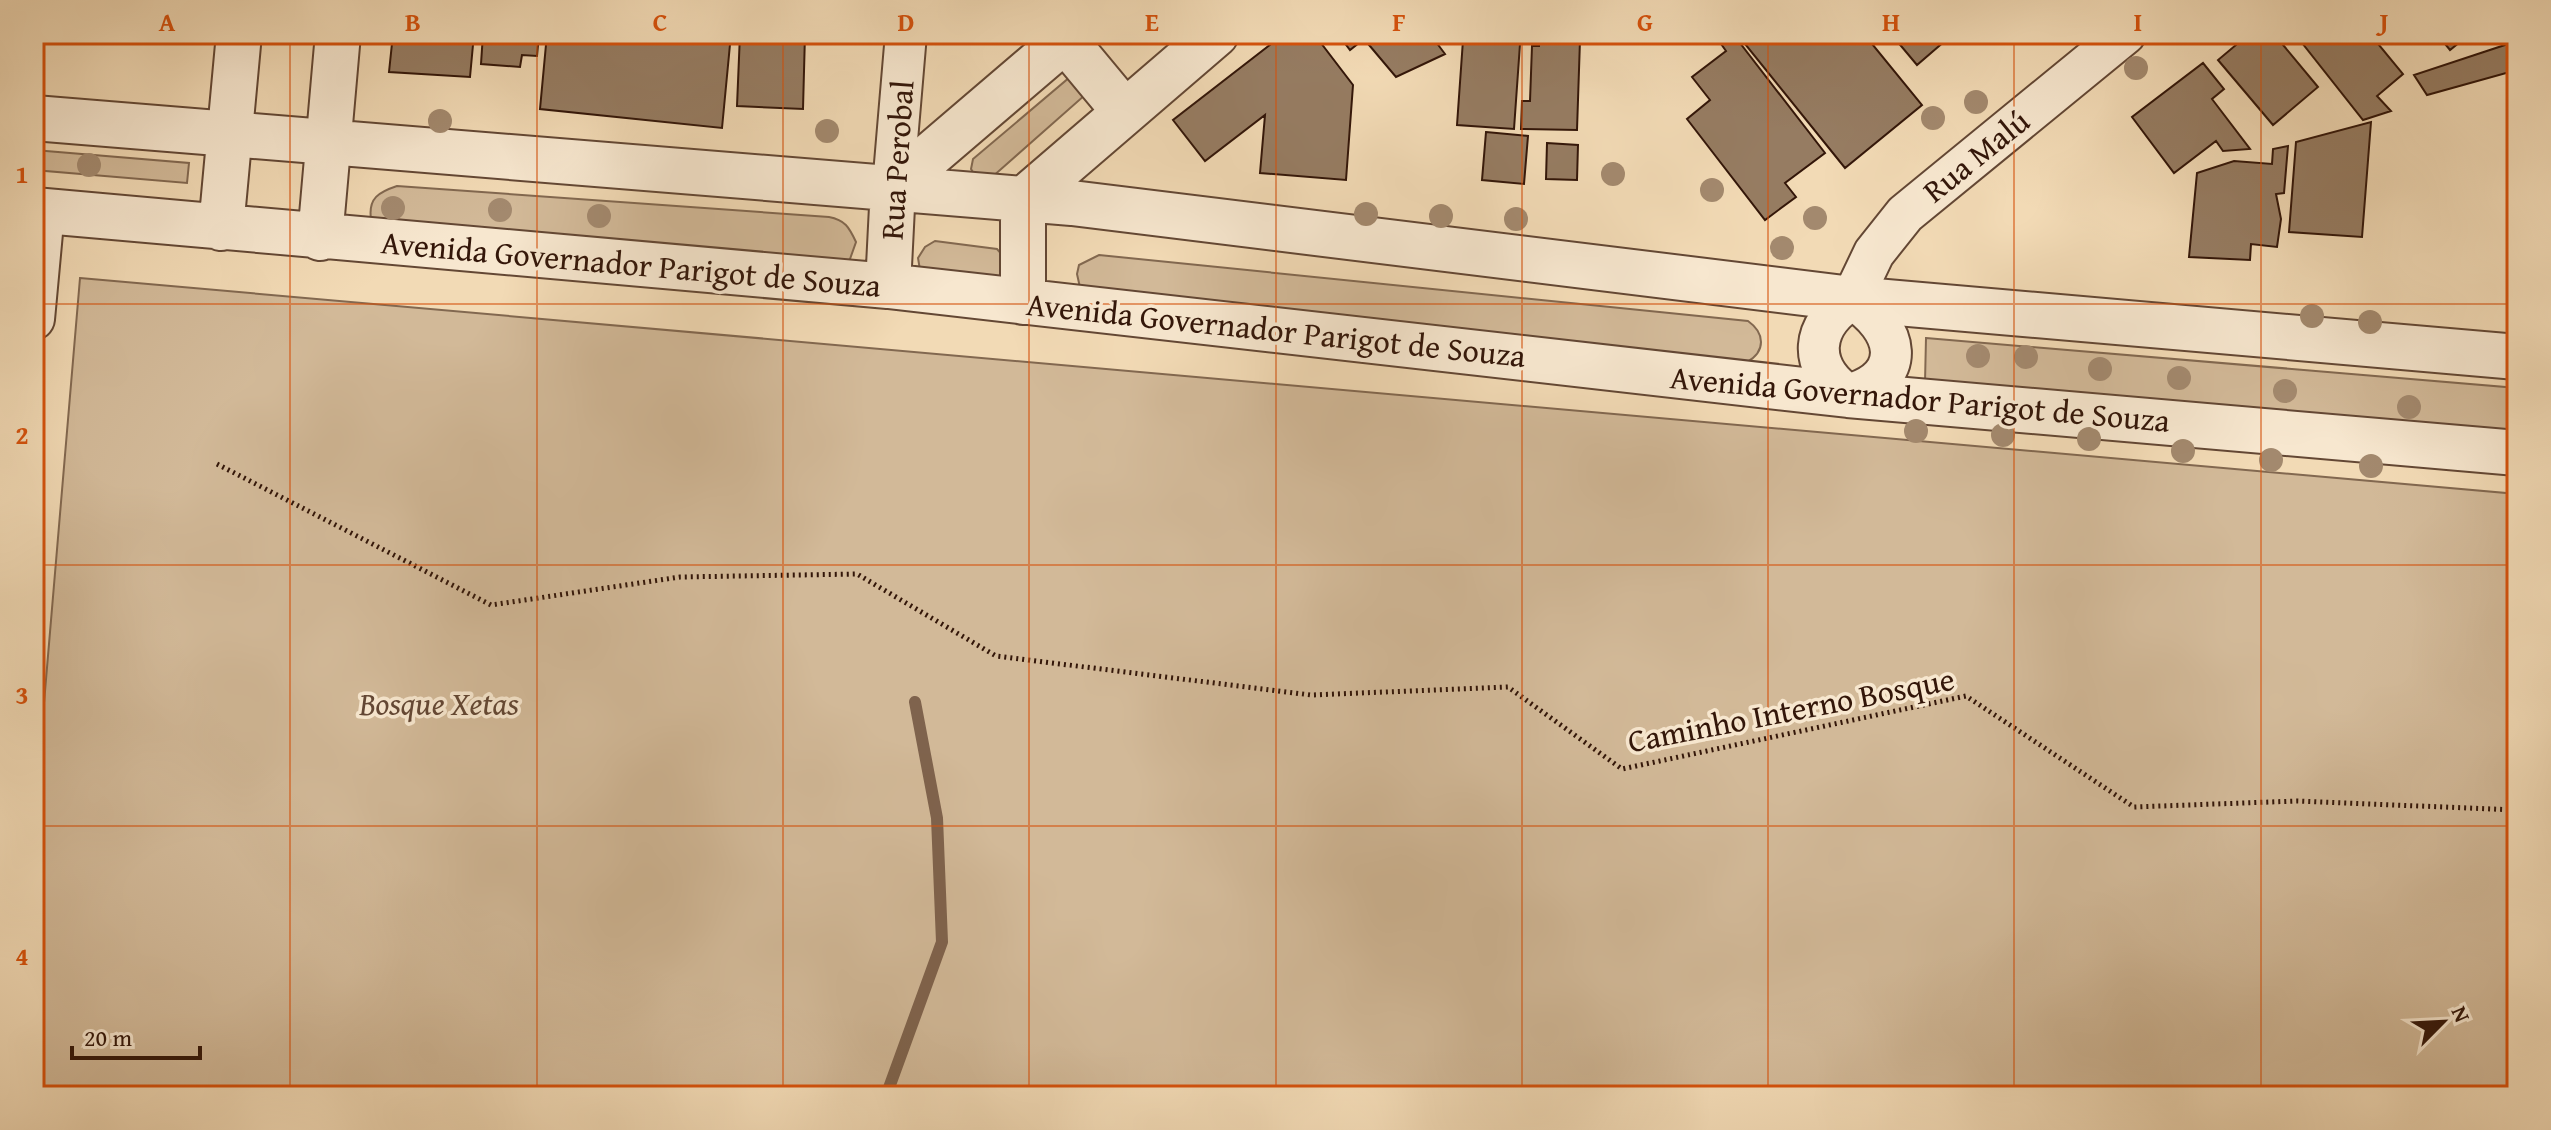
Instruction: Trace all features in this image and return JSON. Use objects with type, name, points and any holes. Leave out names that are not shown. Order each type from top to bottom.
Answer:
[{"type":"street","points":[[221,228],[239,34]]},
{"type":"street","points":[[320,238],[338,34]]},
{"type":"street","name":"Rua Perobal","points":[[888,286],[906,34]]},
{"type":"street","points":[[1023,302],[1023,200],[1216,34]]},
{"type":"street","name":"Rua Malú","points":[[1852,299],[1874,253],[1905,214],[2125,34]]},
{"type":"street","points":[[893,187],[1068,37],[1124,111]]},
{"type":"street","points":[[34,118],[893,187],[1852,299],[2517,357]]},
{"type":"street","points":[[34,319],[39,210]]},
{"type":"street","name":"Avenida Governador Parigot de Souza","points":[[39,210],[320,238],[888,286],[1848,395],[2517,453]]},
{"type":"street","points":[[1852,299],[1873,312],[1887,332],[1892,356],[1884,377],[1868,389],[1848,395],[1831,383],[1821,367],[1818,347],[1822,328],[1834,310],[1852,299]]},
{"type":"path","name":"Caminho Interno Bosque","points":[[217,464],[491,605],[680,577],[857,574],[996,656],[1311,695],[1508,687],[1622,769],[1966,696],[2134,807],[2297,801],[2517,810]]},
{"type":"green space","points":[[1070,77],[1085,95],[991,178],[975,175],[971,169],[973,159]]},
{"type":"green space","points":[[34,150],[189,163],[187,183],[34,170]]},
{"type":"green space","points":[[397,186],[829,217],[846,225],[856,242],[850,259],[838,268],[371,219],[371,206],[376,197]]},
{"type":"green space","points":[[935,241],[997,249],[1004,257],[1002,281],[921,276],[918,258],[925,247]]},
{"type":"green space","points":[[1099,255],[1748,321],[1758,331],[1761,342],[1758,353],[1747,362],[1081,292],[1077,274],[1079,265]]},
{"type":"green space","name":"Bosque Xetas","points":[[80,278],[2517,494],[2517,1096],[34,1096],[34,821]]},
{"type":"green space","points":[[1926,338],[2517,388],[2517,434],[1925,382]]},
{"type":"building","points":[[40,34],[81,34],[80,42],[40,39]]},
{"type":"building","points":[[393,34],[474,34],[470,77],[389,72]]},
{"type":"building","points":[[483,34],[539,34],[537,56],[522,55],[520,67],[481,64]]},
{"type":"building","points":[[547,34],[731,34],[722,128],[540,109]]},
{"type":"building","points":[[740,34],[805,34],[803,109],[737,106]]},
{"type":"building","points":[[1284,34],[1314,34],[1353,85],[1346,180],[1260,173],[1265,115],[1205,161],[1173,120]]},
{"type":"building","points":[[1338,34],[1430,34],[1445,54],[1396,77],[1364,39],[1350,50]]},
{"type":"building","points":[[1733,34],[1825,153],[1785,183],[1796,197],[1765,220],[1687,119],[1710,100],[1692,77],[1726,51],[1719,41]]},
{"type":"building","points":[[1737,34],[1864,34],[1922,105],[1845,168]]},
{"type":"building","points":[[1891,34],[1953,34],[1917,65]]},
{"type":"building","points":[[2249,34],[2274,34],[2318,87],[2273,125],[2218,60]]},
{"type":"building","points":[[2295,34],[2370,34],[2403,74],[2377,96],[2391,111],[2363,120]]},
{"type":"building","points":[[2437,34],[2464,34],[2466,37],[2450,50]]},
{"type":"building","points":[[1539,39],[1580,40],[1577,130],[1521,129],[1522,101],[1530,101],[1532,46],[1539,46]]},
{"type":"building","points":[[1463,40],[1520,44],[1514,129],[1457,125]]},
{"type":"building","points":[[2508,44],[2517,54],[2517,70],[2427,95],[2414,75]]},
{"type":"building","points":[[2203,63],[2224,89],[2212,99],[2250,149],[2223,151],[2216,141],[2174,173],[2132,117]]},
{"type":"building","points":[[2371,122],[2362,237],[2289,232],[2296,142]]},
{"type":"building","points":[[1486,132],[1528,136],[1524,184],[1482,180]]},
{"type":"building","points":[[1547,143],[1578,145],[1577,180],[1546,179]]},
{"type":"building","points":[[2288,146],[2284,193],[2276,194],[2281,219],[2277,247],[2251,244],[2250,260],[2189,257],[2197,173],[2234,161],[2272,164],[2273,149]]},
{"type":"waterway","points":[[886,1096],[942,942],[937,818],[915,702]]}]
